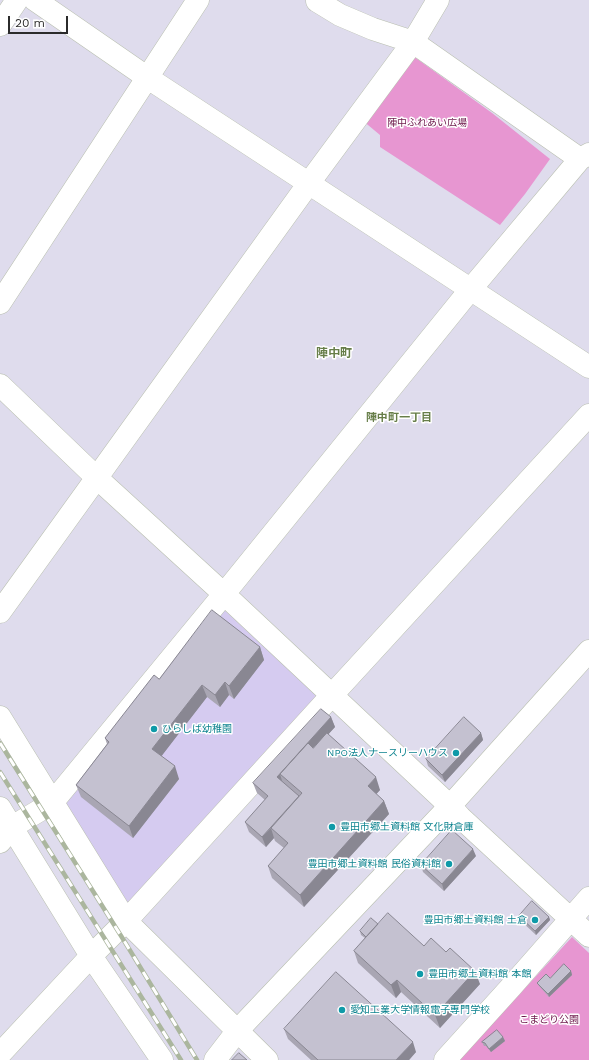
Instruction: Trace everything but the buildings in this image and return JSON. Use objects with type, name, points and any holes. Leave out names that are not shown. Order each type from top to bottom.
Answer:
[{"type":"street","points":[[0,25],[17,0]]},
{"type":"street","points":[[35,0],[148,78],[589,367]]},
{"type":"street","points":[[0,303],[198,0]]},
{"type":"street","points":[[6,834],[52,803],[224,594],[470,290],[585,156],[413,42],[373,29],[340,15],[317,1],[318,0]]},
{"type":"street","points":[[0,612],[309,183],[413,42],[438,0]]},
{"type":"street","points":[[0,385],[97,478],[224,594],[460,817],[589,936]]},
{"type":"street","points":[[0,1054],[91,956],[126,921],[589,415]]},
{"type":"street","points":[[214,1060],[238,1030],[450,806],[589,651]]},
{"type":"street","points":[[0,717],[126,921],[267,1060]]},
{"type":"street","points":[[0,808],[6,834],[162,1060]]},
{"type":"street","points":[[445,1060],[589,898]]},
{"type":"shaded area","points":[[221,607],[321,699],[129,909],[62,800]]},
{"type":"green space","name":"陣中ふれあい広場","points":[[409,53],[492,113],[550,159],[525,194],[500,225],[380,147],[380,135],[362,120]]},
{"type":"green space","name":"こまどり公園","points":[[572,937],[589,953],[589,1060],[459,1060]]},
{"type":"railway","points":[[0,743],[197,1060]]},
{"type":"railway","points":[[0,772],[181,1060]]},
{"type":"place","name":"ひらしば幼稚園","points":[[154,729]]},
{"type":"place","name":"NPO法人ナースリーハウス","points":[[456,753]]},
{"type":"place","name":"豊田市郷土資料館 文化財倉庫","points":[[332,827]]},
{"type":"place","name":"豊田市郷土資料館 民俗資料館","points":[[449,864]]},
{"type":"place","name":"豊田市郷土資料館 土倉","points":[[535,920]]},
{"type":"place","name":"豊田市郷土資料館 本館","points":[[420,974]]},
{"type":"place","name":"愛知工業大学情報電子専門学校","points":[[342,1010]]},
{"type":"district","name":"陣中町","points":[[334,353]]},
{"type":"district","name":"陣中町一丁目","points":[[399,418]]}]
